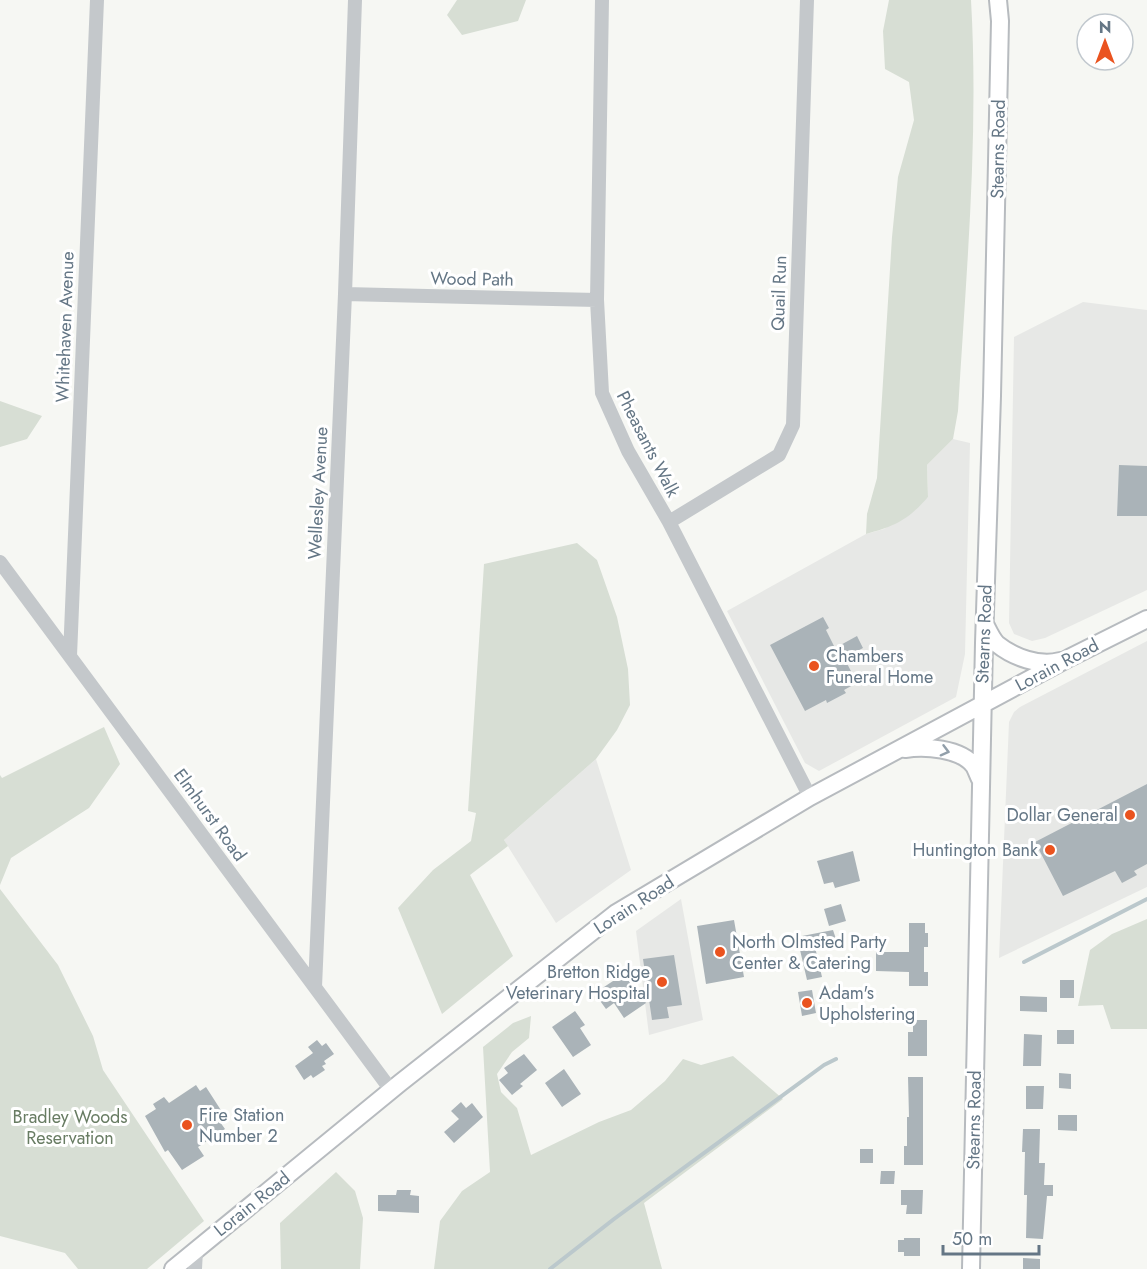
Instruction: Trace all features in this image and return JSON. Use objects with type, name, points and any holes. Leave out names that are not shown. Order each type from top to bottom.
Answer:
[{"type":"main road","name":"Stearns Road","points":[[971,1269],[982,704],[996,246],[999,0]]},
{"type":"main road","name":"Lorain Road","points":[[173,1269],[391,1090],[616,913],[810,797],[1069,658],[1147,619]]},
{"type":"main road","points":[[984,623],[996,643],[1032,662],[1052,664],[1069,658]]},
{"type":"main road","points":[[895,751],[919,747],[943,750],[964,757],[973,764],[981,781]]},
{"type":"street","name":"Whitehaven Avenue","points":[[70,656],[97,0]]},
{"type":"street","name":"Wellesley Avenue","points":[[315,987],[345,294],[355,0]]},
{"type":"street","name":"Pheasants Walk","points":[[602,0],[597,300],[602,393],[628,451],[669,522],[810,797]]},
{"type":"street","name":"Quail Run","points":[[669,522],[779,455],[793,425],[807,0]]},
{"type":"street","name":"Wood Path","points":[[345,294],[597,300]]},
{"type":"street","name":"Elmhurst Road","points":[[0,562],[391,1090]]},
{"type":"street","points":[[195,1269],[196,1250]]},
{"type":"shaded area","points":[[1083,302],[1147,310],[1147,590],[1045,638],[1032,641],[1014,634],[1009,623],[1014,337]]},
{"type":"shaded area","points":[[953,439],[970,443],[965,654],[956,697],[819,771],[805,763],[727,611],[866,534],[884,529],[928,497],[927,465]]},
{"type":"shaded area","points":[[1147,641],[1147,887],[999,958],[1009,722],[1014,712],[1020,707]]},
{"type":"shaded area","points":[[596,759],[631,870],[556,923],[504,840]]},
{"type":"shaded area","points":[[681,899],[703,1020],[649,1035],[636,931]]},
{"type":"green space","points":[[457,0],[526,0],[518,21],[462,35],[447,15]]},
{"type":"green space","points":[[889,0],[971,0],[973,154],[971,206],[958,411],[953,439],[927,465],[928,497],[900,521],[866,534],[867,514],[877,478],[892,237],[898,177],[914,120],[909,82],[885,69],[883,31]]},
{"type":"green space","points":[[0,401],[42,416],[27,439],[0,447]]},
{"type":"green space","points":[[577,543],[597,560],[617,617],[628,669],[630,705],[617,730],[596,759],[504,840],[508,846],[470,875],[513,956],[442,1014],[398,908],[433,870],[471,841],[476,813],[468,811],[484,564]]},
{"type":"green space","points":[[104,727],[120,764],[89,808],[11,858],[0,885],[0,775],[2,778]]},
{"type":"green space","name":"Bradley Woods Reservation","points":[[0,889],[58,965],[93,1036],[103,1070],[204,1221],[147,1269],[78,1269],[65,1253],[0,1236]]},
{"type":"green space","points":[[1147,919],[1147,1029],[1111,1029],[1103,1005],[1078,1006],[1090,950],[1112,934]]},
{"type":"green space","points":[[531,1016],[529,1038],[512,1052],[497,1074],[501,1092],[517,1108],[531,1155],[599,1122],[631,1110],[665,1081],[683,1059],[701,1065],[733,1056],[783,1099],[644,1203],[662,1269],[434,1269],[440,1221],[462,1191],[490,1172],[483,1047],[513,1023]]},
{"type":"green space","points":[[336,1172],[355,1191],[363,1218],[360,1269],[281,1269],[280,1223]]},
{"type":"building","points":[[1119,465],[1147,466],[1147,516],[1117,516]]},
{"type":"building","name":"Chambers Funeral Home","points":[[823,617],[829,628],[826,630],[835,648],[857,636],[863,648],[844,658],[852,673],[848,675],[853,685],[844,690],[846,693],[805,711],[770,645]]},
{"type":"building","points":[[1147,784],[1147,864],[1134,871],[1137,875],[1122,883],[1115,871],[1063,896],[1035,842]]},
{"type":"building","points":[[853,851],[860,881],[835,888],[833,882],[824,884],[817,861]]},
{"type":"building","points":[[841,904],[846,921],[829,926],[824,909]]},
{"type":"building","name":"North Olmsted Party Center & Catering","points":[[734,920],[744,977],[706,984],[697,926]]},
{"type":"building","points":[[909,923],[925,923],[928,947],[924,947],[924,972],[928,972],[928,986],[909,986],[909,972],[876,971],[876,952],[909,952]]},
{"type":"building","points":[[833,930],[836,939],[815,947],[822,977],[807,980],[797,937]]},
{"type":"building","name":"Bretton Ridge Veterinary Hospital","points":[[674,955],[682,1005],[667,1007],[669,1018],[652,1020],[643,959]]},
{"type":"building","points":[[625,973],[646,1003],[624,1018],[614,1003],[606,1009],[598,998],[604,993],[601,989]]},
{"type":"building","points":[[1060,980],[1074,980],[1074,998],[1060,998]]},
{"type":"building","name":"Adam's Upholstering","points":[[812,990],[816,1013],[802,1016],[798,992]]},
{"type":"building","points":[[1020,996],[1047,997],[1047,1012],[1020,1011]]},
{"type":"building","points":[[575,1011],[585,1025],[580,1028],[591,1045],[573,1057],[552,1027]]},
{"type":"building","points":[[913,1020],[927,1020],[927,1056],[908,1056],[908,1032],[913,1032]]},
{"type":"building","points":[[1057,1030],[1074,1030],[1074,1044],[1057,1044]]},
{"type":"building","points":[[1024,1034],[1042,1035],[1041,1066],[1023,1066]]},
{"type":"building","points":[[317,1040],[322,1046],[326,1043],[334,1054],[324,1061],[326,1064],[322,1066],[325,1070],[313,1078],[311,1075],[304,1080],[295,1066],[313,1053],[308,1047]]},
{"type":"building","points":[[524,1054],[537,1070],[520,1084],[523,1086],[512,1095],[499,1080],[508,1073],[504,1068]]},
{"type":"building","points":[[564,1069],[581,1094],[562,1107],[545,1083]]},
{"type":"building","points":[[1059,1073],[1071,1074],[1071,1089],[1059,1088]]},
{"type":"building","points":[[908,1077],[923,1077],[923,1165],[904,1165],[904,1146],[907,1146],[907,1117],[909,1117]]},
{"type":"building","name":"Fire Station Number 2","points":[[196,1085],[200,1091],[206,1087],[226,1118],[220,1122],[225,1129],[198,1147],[204,1156],[182,1170],[168,1150],[165,1152],[145,1116],[156,1109],[153,1104],[164,1097],[169,1103]]},
{"type":"building","points":[[1026,1086],[1044,1086],[1043,1109],[1026,1109]]},
{"type":"building","points":[[461,1102],[466,1108],[472,1103],[483,1117],[454,1143],[444,1132],[459,1119],[451,1111]]},
{"type":"building","points":[[1058,1115],[1077,1115],[1077,1131],[1058,1130]]},
{"type":"building","points":[[1023,1129],[1040,1129],[1039,1163],[1045,1163],[1044,1185],[1053,1185],[1053,1196],[1047,1196],[1043,1239],[1026,1238],[1027,1195],[1024,1195]]},
{"type":"building","points":[[860,1149],[873,1149],[873,1163],[860,1163]]},
{"type":"building","points":[[881,1171],[895,1171],[894,1184],[880,1184]]},
{"type":"building","points":[[397,1190],[411,1190],[410,1195],[419,1196],[419,1213],[378,1211],[378,1195],[396,1195]]},
{"type":"building","points":[[901,1190],[923,1190],[922,1214],[906,1214],[907,1205],[901,1205]]},
{"type":"building","points":[[904,1238],[920,1238],[920,1256],[904,1256],[904,1252],[898,1252],[898,1240],[904,1240]]},
{"type":"building","points":[[1023,1258],[1040,1259],[1040,1269],[1023,1269]]},
{"type":"waterway","points":[[1024,962],[1147,899]]},
{"type":"waterway","points":[[550,1269],[614,1219],[824,1065],[836,1059]]},
{"type":"place","name":"Chambers Funeral Home","points":[[814,666]]},
{"type":"place","name":"Dollar General","points":[[1130,815]]},
{"type":"place","name":"Huntington Bank","points":[[1050,850]]},
{"type":"place","name":"North Olmsted Party Center & Catering","points":[[720,952]]},
{"type":"place","name":"Bretton Ridge Veterinary Hospital","points":[[662,982]]},
{"type":"place","name":"Adam's Upholstering","points":[[807,1003]]},
{"type":"place","name":"Fire Station Number 2","points":[[187,1125]]}]
